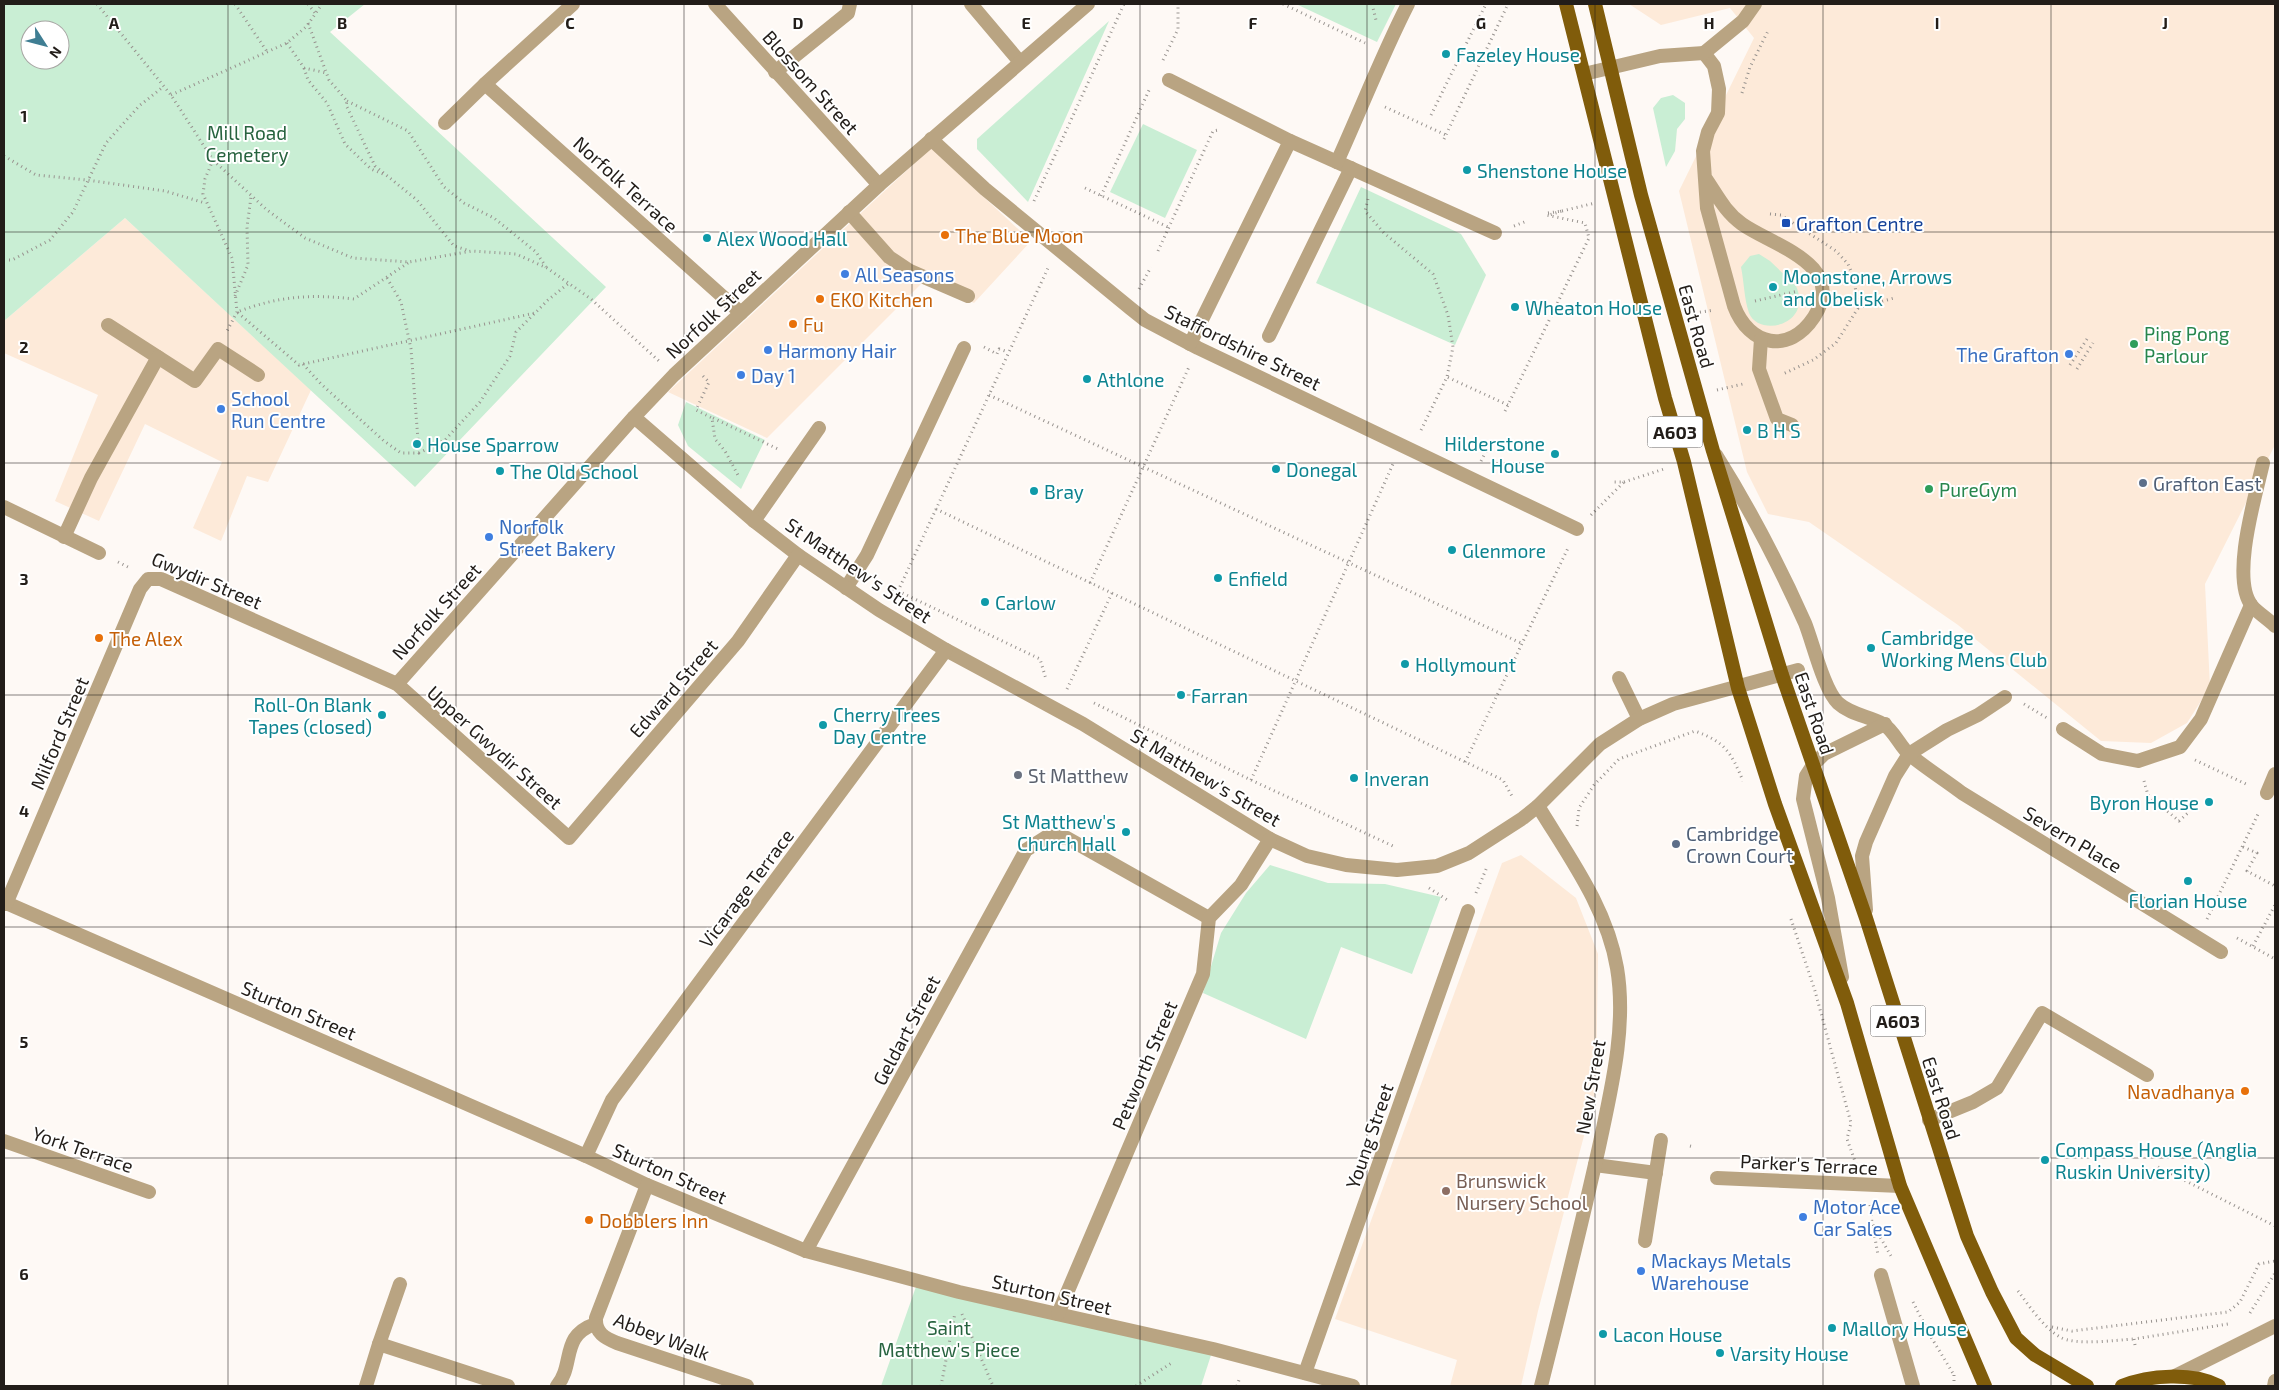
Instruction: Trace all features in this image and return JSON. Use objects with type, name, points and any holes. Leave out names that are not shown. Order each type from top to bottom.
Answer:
[{"type":"main road","name":"A603","points":[[1566,4],[1662,388],[1684,462],[1738,688],[1775,804],[1846,1004],[1900,1186],[1985,1386]]},
{"type":"main road","name":"East Road","points":[[1595,4],[1644,204],[1713,451],[1782,675],[1866,918],[1966,1236],[2016,1338],[2035,1356],[2087,1386]]},
{"type":"main road","points":[[2122,1386],[2137,1380],[2175,1376],[2219,1386]]},
{"type":"street","points":[[445,123],[572,4]]},
{"type":"street","name":"Blossom Street","points":[[715,4],[879,185]]},
{"type":"street","points":[[775,72],[848,12],[850,4]]},
{"type":"street","points":[[971,4],[1020,62]]},
{"type":"street","name":"Norfolk Street","points":[[397,684],[634,417],[674,375],[879,185],[1088,4]]},
{"type":"street","points":[[1337,162],[1366,98],[1384,52],[1408,4]]},
{"type":"street","points":[[1584,74],[1670,54],[1704,53],[1743,22],[1755,4]]},
{"type":"street","points":[[1704,53],[1714,66],[1719,89],[1718,113],[1708,132],[1703,151],[1707,208],[1738,317],[1761,339],[1771,342],[1783,341],[1806,328],[1823,300],[1823,286],[1815,269],[1798,256],[1757,234],[1741,223],[1726,210],[1706,179]]},
{"type":"street","points":[[1169,80],[1290,141],[1495,233]]},
{"type":"street","name":"Norfolk Terrace","points":[[485,84],[741,312]]},
{"type":"street","name":"Staffordshire Street","points":[[931,139],[985,189],[1145,320],[1194,346],[1577,529]]},
{"type":"street","points":[[1194,346],[1290,141]]},
{"type":"street","points":[[1269,336],[1351,168]]},
{"type":"street","points":[[850,212],[889,256],[910,271],[968,296]]},
{"type":"street","points":[[108,325],[195,381],[218,350],[258,375]]},
{"type":"street","points":[[1761,339],[1759,369],[1766,394],[1777,419],[1792,425]]},
{"type":"street","points":[[846,588],[867,555],[964,348]]},
{"type":"street","points":[[64,537],[91,478],[158,357]]},
{"type":"street","name":"St Matthew's Street","points":[[634,417],[754,521],[798,555],[879,610],[946,650],[1083,724],[1270,839],[1306,856],[1346,865],[1397,870],[1437,866],[1469,852],[1523,818],[1538,806],[1600,744],[1639,719],[1673,704],[1738,688],[1798,670]]},
{"type":"street","points":[[754,521],[819,428]]},
{"type":"street","points":[[1713,451],[1737,488],[1774,556],[1806,626],[1831,692],[1838,703],[1859,715],[1885,724]]},
{"type":"street","points":[[2263,463],[2243,555],[2244,582],[2251,605],[2275,626]]},
{"type":"street","points":[[4,507],[99,553]]},
{"type":"street","name":"Edward Street","points":[[569,838],[738,641],[798,555]]},
{"type":"street","name":"Gwydir Street","points":[[148,578],[162,579],[397,684]]},
{"type":"street","name":"Milford Street","points":[[5,903],[140,589],[148,578]]},
{"type":"street","points":[[2063,728],[2102,754],[2138,761],[2180,747],[2201,719],[2251,605]]},
{"type":"street","name":"Vicarage Terrace","points":[[586,1156],[612,1100],[946,650]]},
{"type":"street","points":[[1619,678],[1639,719]]},
{"type":"street","name":"Upper Gwydir Street","points":[[397,684],[569,838]]},
{"type":"street","points":[[1866,918],[1862,856],[1880,808],[1895,776],[1909,754],[1947,730],[1978,716],[2005,697]]},
{"type":"street","points":[[1846,1004],[1828,898],[1803,799],[1806,776],[1812,765],[1824,754],[1885,724]]},
{"type":"street","name":"Severn Place","points":[[1885,724],[1909,754],[1962,794],[2221,952]]},
{"type":"street","points":[[2267,793],[2275,774]]},
{"type":"street","name":"New Street","points":[[1538,806],[1588,889],[1605,924],[1617,968],[1620,1016],[1613,1082],[1542,1386]]},
{"type":"street","name":"Geldart Street","points":[[806,1251],[1026,850],[1048,836],[1068,838],[1209,918]]},
{"type":"street","points":[[1209,918],[1241,884],[1270,839]]},
{"type":"street","name":"Sturton Street","points":[[5,903],[586,1156],[647,1185],[806,1251],[958,1297],[1058,1314],[1202,1346],[1353,1386]]},
{"type":"street","name":"Young Street","points":[[1305,1373],[1468,911]]},
{"type":"street","name":"Petworth Street","points":[[1058,1314],[1203,974],[1209,918]]},
{"type":"street","points":[[1929,1120],[1973,1102],[1997,1088],[2042,1013],[2147,1075]]},
{"type":"street","points":[[1645,1241],[1661,1140]]},
{"type":"street","name":"York Terrace","points":[[4,1141],[149,1192]]},
{"type":"street","points":[[1595,1165],[1656,1173]]},
{"type":"street","name":"Parker's Terrace","points":[[1717,1178],[1900,1186]]},
{"type":"street","name":"Abbey Walk","points":[[647,1185],[600,1306],[595,1324],[598,1331],[605,1338],[617,1343],[747,1386]]},
{"type":"street","points":[[1881,1275],[1913,1386]]},
{"type":"street","points":[[366,1386],[400,1284]]},
{"type":"street","points":[[556,1386],[574,1340],[582,1329],[595,1324]]},
{"type":"street","points":[[2175,1376],[2275,1326]]},
{"type":"street","points":[[379,1344],[508,1386]]},
{"type":"street","points":[[2274,1386],[2275,1382]]},
{"type":"path","points":[[97,4],[171,96],[213,160],[251,197],[305,238],[353,258],[408,262],[472,251]]},
{"type":"path","points":[[236,4],[268,52]]},
{"type":"path","points":[[308,4],[315,13]]},
{"type":"path","points":[[171,96],[287,43],[308,23],[322,4]]},
{"type":"path","points":[[1033,228],[1028,215],[1124,4]]},
{"type":"path","points":[[1162,64],[1178,28],[1178,4]]},
{"type":"path","points":[[1283,4],[1384,52]]},
{"type":"path","points":[[1431,115],[1486,4]]},
{"type":"path","points":[[1366,98],[1445,137],[1508,4]]},
{"type":"path","points":[[308,23],[329,80],[347,100],[408,131],[444,187],[464,203],[502,224],[536,252],[546,268]]},
{"type":"path","points":[[287,43],[304,68],[308,80],[326,103],[345,144],[371,169],[390,178]]},
{"type":"path","points":[[304,68],[326,73]]},
{"type":"path","points":[[1101,196],[1154,81]]},
{"type":"path","points":[[4,260],[12,260],[50,240],[72,212],[106,143],[139,106],[162,87]]},
{"type":"path","points":[[347,100],[346,105],[375,166],[417,200],[454,246],[472,251],[516,254],[546,268],[591,299],[674,375]]},
{"type":"path","points":[[1158,251],[1213,131]]},
{"type":"path","points":[[4,156],[36,175],[164,191],[205,203]]},
{"type":"path","points":[[213,160],[205,179],[203,194],[205,203],[232,258],[237,312],[218,350]]},
{"type":"path","points":[[1251,780],[1349,562],[1407,448],[1447,377],[1453,347],[1448,315],[1433,274],[1384,233],[1365,211],[1374,179]]},
{"type":"path","points":[[1085,188],[1168,227]]},
{"type":"path","points":[[235,296],[248,265],[247,228],[251,197]]},
{"type":"path","points":[[1506,411],[1589,238],[1585,223],[1546,215],[1614,198]]},
{"type":"path","points":[[1548,213],[1562,211]]},
{"type":"path","points":[[898,591],[1057,248]]},
{"type":"path","points":[[237,312],[256,305],[292,297],[318,295],[354,299],[408,262]]},
{"type":"path","points":[[387,278],[401,302],[409,339],[419,453]]},
{"type":"path","points":[[303,364],[321,384],[384,441],[401,453],[419,453],[445,440],[480,402],[510,356],[516,332],[569,283]]},
{"type":"path","points":[[1750,302],[1798,291]]},
{"type":"path","points":[[1858,308],[1894,298]]},
{"type":"path","points":[[237,312],[287,357],[299,365],[409,339],[535,313]]},
{"type":"path","points":[[2070,365],[2087,339]]},
{"type":"path","points":[[2077,369],[2094,343]]},
{"type":"path","points":[[1090,583],[1194,346]]},
{"type":"path","points":[[689,361],[709,382],[696,410],[798,458]]},
{"type":"path","points":[[1447,377],[1508,405]]},
{"type":"path","points":[[989,395],[1522,644]]},
{"type":"path","points":[[712,418],[716,439],[742,485],[739,508]]},
{"type":"path","points":[[1612,482],[1624,482],[1684,462]]},
{"type":"path","points":[[1465,762],[1577,529],[1624,482]]},
{"type":"path","points":[[936,509],[1503,780],[1523,818]]},
{"type":"path","name":"Gwydir Street","points":[[99,553],[148,578]]},
{"type":"path","points":[[882,587],[898,591],[1040,659],[1045,679],[1052,682]]},
{"type":"path","points":[[1067,689],[1112,593]]},
{"type":"path","points":[[1060,686],[1076,694]]},
{"type":"path","points":[[2005,697],[2024,703],[2063,728]]},
{"type":"path","points":[[1093,702],[1251,780],[1394,846]]},
{"type":"path","points":[[1564,848],[1579,838],[1576,823],[1579,808],[1594,785],[1619,759],[1665,740],[1695,731],[1712,737],[1733,756],[1744,783]]},
{"type":"path","points":[[2180,747],[2192,759],[2267,793],[2243,847],[2198,937]]},
{"type":"path","points":[[2138,761],[2148,795],[2179,821],[2189,812]]},
{"type":"path","points":[[2243,847],[2257,854],[2247,871],[2275,886]]},
{"type":"path","points":[[2252,946],[2275,905]]},
{"type":"path","points":[[1791,918],[1815,991],[1851,1123],[1847,1139],[1857,1167],[1868,1177],[1872,1224],[1881,1275]]},
{"type":"path","points":[[2231,934],[2275,959]]},
{"type":"path","points":[[1690,1146],[1694,1147]]},
{"type":"path","points":[[2158,1167],[2275,1226]]},
{"type":"path","points":[[1872,1224],[1893,1260]]},
{"type":"path","points":[[2236,1322],[2134,1339],[2078,1342],[2061,1338],[2035,1314],[2053,1328],[2072,1331],[2228,1312],[2240,1302],[2259,1264],[2275,1261]]},
{"type":"path","points":[[2245,1321],[2275,1273]]},
{"type":"path","points":[[1909,1293],[1931,1337],[1954,1374]]},
{"type":"path","points":[[942,1386],[958,1297]]},
{"type":"path","points":[[958,1297],[993,1386]]},
{"type":"path","points":[[2134,1339],[2135,1345]]},
{"type":"path","points":[[1136,1386],[1202,1346]]},
{"type":"shaded area","name":"The Grafton","points":[[1629,4],[2275,4],[2275,445],[2205,584],[2210,687],[2187,723],[2151,743],[2101,741],[1958,625],[1809,522],[1768,514],[1747,472],[1679,191],[1754,38],[1730,8],[1661,25]]},
{"type":"shaded area","points":[[931,148],[1031,241],[974,303],[925,280],[767,438],[668,392]]},
{"type":"shaded area","points":[[125,218],[311,390],[268,482],[247,476],[221,541],[193,528],[222,462],[145,424],[99,521],[55,501],[98,395],[4,353],[4,321]]},
{"type":"shaded area","points":[[1521,855],[1576,898],[1598,954],[1596,1090],[1538,1311],[1521,1386],[1450,1386],[1457,1360],[1335,1319],[1502,863]]},
{"type":"green space","name":"Mill Road Cemetery","points":[[4,4],[365,4],[330,32],[606,287],[415,487],[125,218],[4,321]]},
{"type":"green space","points":[[1296,4],[1396,4],[1377,42]]},
{"type":"green space","points":[[1109,21],[1028,202],[977,149],[977,139]]},
{"type":"green space","points":[[1673,95],[1685,103],[1685,119],[1677,129],[1675,151],[1666,167],[1653,108],[1661,98]]},
{"type":"green space","points":[[1143,124],[1197,150],[1165,218],[1110,192]]},
{"type":"green space","points":[[1361,187],[1461,234],[1486,275],[1455,345],[1316,283]]},
{"type":"green space","points":[[1759,254],[1770,261],[1796,286],[1799,299],[1797,310],[1783,324],[1763,325],[1755,321],[1749,313],[1741,267],[1750,256]]},
{"type":"green space","points":[[686,402],[765,440],[741,489],[688,446],[678,425]]},
{"type":"green space","points":[[1270,865],[1328,883],[1385,884],[1441,897],[1412,974],[1341,947],[1306,1039],[1203,993],[1221,933],[1246,893]]},
{"type":"green space","name":"Saint Matthew's Piece","points":[[918,1281],[1213,1349],[1201,1386],[881,1386]]},
{"type":"place","name":"Fazeley House","points":[[1446,54]]},
{"type":"place","name":"Shenstone House","points":[[1467,170]]},
{"type":"place","name":"Grafton Centre","points":[[1786,223]]},
{"type":"place","name":"The Blue Moon","points":[[945,235]]},
{"type":"place","name":"Alex Wood Hall","points":[[707,238]]},
{"type":"place","name":"All Seasons","points":[[845,274]]},
{"type":"place","name":"Moonstone, Arrows and Obelisk","points":[[1773,287]]},
{"type":"place","name":"EKO Kitchen","points":[[820,299]]},
{"type":"place","name":"Wheaton House","points":[[1515,307]]},
{"type":"place","name":"Fu","points":[[793,324]]},
{"type":"place","name":"Ping Pong Parlour","points":[[2134,344]]},
{"type":"place","name":"Harmony Hair","points":[[768,350]]},
{"type":"place","name":"The Grafton","points":[[2069,354]]},
{"type":"place","name":"Day 1","points":[[741,375]]},
{"type":"place","name":"Athlone","points":[[1087,379]]},
{"type":"place","name":"School Run Centre","points":[[221,409]]},
{"type":"place","name":"B H S","points":[[1747,430]]},
{"type":"place","name":"House Sparrow","points":[[417,444]]},
{"type":"place","name":"Hilderstone House","points":[[1555,454]]},
{"type":"place","name":"Donegal","points":[[1276,469]]},
{"type":"place","name":"The Old School","points":[[500,471]]},
{"type":"place","name":"Grafton East","points":[[2143,483]]},
{"type":"place","name":"PureGym","points":[[1929,489]]},
{"type":"place","name":"Bray","points":[[1034,491]]},
{"type":"place","name":"Norfolk Street Bakery","points":[[489,537]]},
{"type":"place","name":"Glenmore","points":[[1452,550]]},
{"type":"place","name":"Enfield","points":[[1218,578]]},
{"type":"place","name":"Carlow","points":[[985,602]]},
{"type":"place","name":"The Alex","points":[[99,638]]},
{"type":"place","name":"Cambridge Working Mens Club","points":[[1871,648]]},
{"type":"place","name":"Hollymount","points":[[1405,664]]},
{"type":"place","name":"Farran","points":[[1181,695]]},
{"type":"place","name":"Roll-On Blank Tapes (closed)","points":[[382,715]]},
{"type":"place","name":"Cherry Trees Day Centre","points":[[823,725]]},
{"type":"place","name":"St Matthew","points":[[1018,775]]},
{"type":"place","name":"Inveran","points":[[1354,778]]},
{"type":"place","name":"Byron House","points":[[2209,802]]},
{"type":"place","name":"St Matthew's Church Hall","points":[[1126,832]]},
{"type":"place","name":"Cambridge Crown Court","points":[[1676,844]]},
{"type":"place","name":"Florian House","points":[[2188,881]]},
{"type":"place","name":"Navadhanya","points":[[2245,1091]]},
{"type":"place","name":"Compass House (Anglia Ruskin University)","points":[[2045,1160]]},
{"type":"place","name":"Brunswick Nursery School","points":[[1446,1191]]},
{"type":"place","name":"Motor Ace Car Sales","points":[[1803,1217]]},
{"type":"place","name":"Dobblers Inn","points":[[589,1220]]},
{"type":"place","name":"Mackays Metals Warehouse","points":[[1641,1271]]},
{"type":"place","name":"Mallory House","points":[[1832,1328]]},
{"type":"place","name":"Lacon House","points":[[1603,1334]]},
{"type":"place","name":"Varsity House","points":[[1720,1353]]}]
